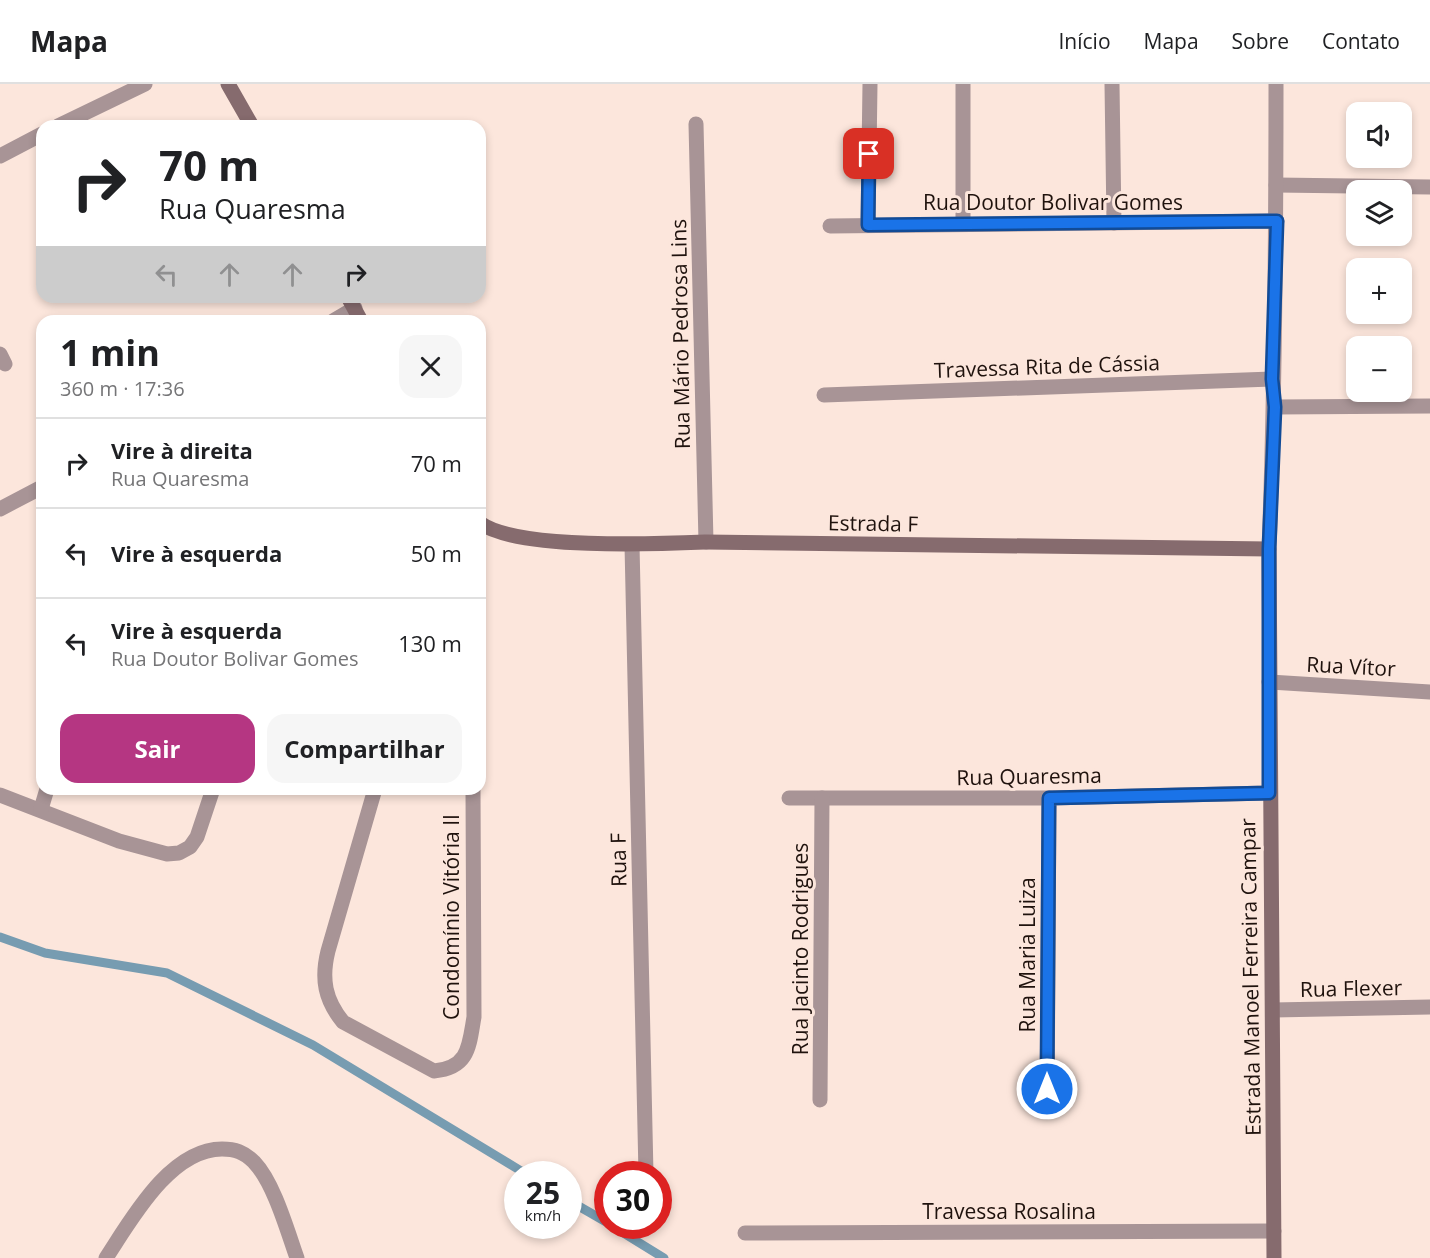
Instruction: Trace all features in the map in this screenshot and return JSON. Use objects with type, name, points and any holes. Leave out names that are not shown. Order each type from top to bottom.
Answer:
[{"type":"street","points":[[70,120],[145,84]]},
{"type":"street","points":[[228,84],[249,120]]},
{"type":"street","points":[[868,225],[870,84]]},
{"type":"street","points":[[963,84],[963,224]]},
{"type":"street","points":[[1112,84],[1114,223]]},
{"type":"street","name":"Estrada Manoel Ferreira Campar","points":[[1274,1258],[1269,549],[1275,407],[1272,379],[1277,221],[1276,84]]},
{"type":"street","name":"Rua Mário Pedrosa Lins","points":[[696,124],[706,542]]},
{"type":"street","points":[[0,156],[36,137]]},
{"type":"street","points":[[1276,185],[1430,187]]},
{"type":"street","name":"Rua Doutor Bolivar Gomes","points":[[830,226],[1277,221]]},
{"type":"street","name":"Travessa Rita de Cássia","points":[[824,394],[1272,379]]},
{"type":"street","points":[[1275,407],[1430,406]]},
{"type":"street","points":[[0,509],[36,490]]},
{"type":"street","name":"Estrada F","points":[[486,526],[510,536],[632,545],[706,542],[1269,549]]},
{"type":"street","name":"Rua F","points":[[632,545],[646,1161]]},
{"type":"street","name":"Rua Vítor","points":[[1269,682],[1430,692]]},
{"type":"street","name":"Rua Quaresma","points":[[789,798],[1049,798],[1269,793]]},
{"type":"street","points":[[0,795],[119,841],[167,854],[179,853],[190,847],[197,837],[211,795]]},
{"type":"street","points":[[41,809],[45,795]]},
{"type":"street","name":"Condomínio Vitória II","points":[[373,795],[323,970],[325,990],[333,1009],[343,1022],[434,1071],[448,1070],[460,1063],[470,1041],[474,1017],[473,795]]},
{"type":"street","name":"Rua Jacinto Rodrigues","points":[[820,1100],[822,798]]},
{"type":"street","name":"Rua Maria Luiza","points":[[1047,1112],[1049,798]]},
{"type":"street","name":"Rua Flexer","points":[[1273,1010],[1430,1006]]},
{"type":"street","points":[[106,1258],[133,1216],[166,1176],[184,1160],[212,1149],[237,1149],[254,1161],[265,1177],[297,1258]]},
{"type":"street","name":"Travessa Rosalina","points":[[745,1233],[1274,1231]]},
{"type":"waterway","points":[[0,937],[45,953],[167,973],[313,1045],[505,1161]]},
{"type":"waterway","points":[[582,1208],[594,1215]]},
{"type":"waterway","points":[[633,1239],[664,1258]]},
{"type":"route","points":[[869,154],[868,225],[1277,221],[1272,379],[1275,407],[1269,549],[1269,793],[1049,798],[1047,1089]]}]
